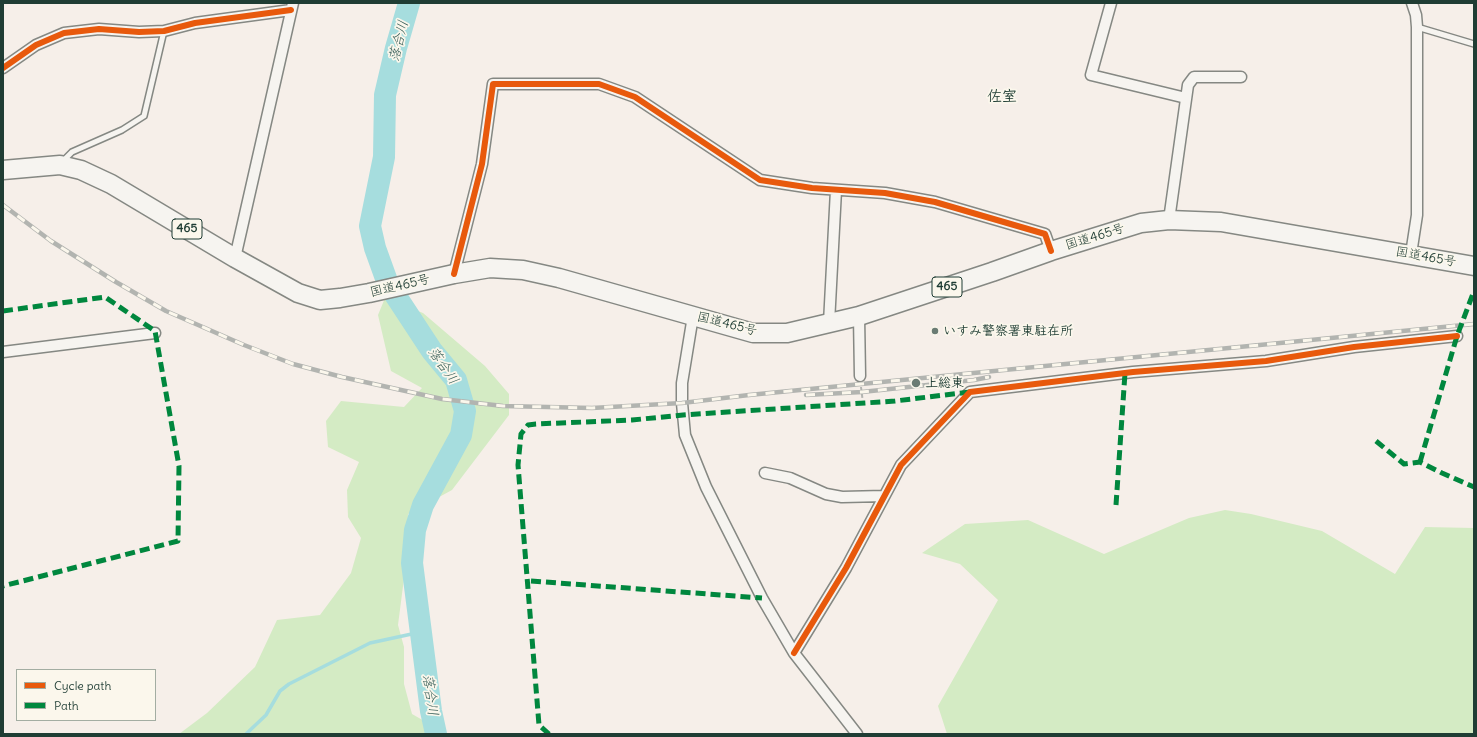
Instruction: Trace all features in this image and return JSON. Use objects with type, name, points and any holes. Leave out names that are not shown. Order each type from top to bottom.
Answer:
[{"type":"highway","name":"国道465号","points":[[3,170],[60,165],[80,170],[111,184],[235,258],[298,293],[320,300],[369,293],[454,274],[490,268],[523,270],[560,278],[753,333],[787,333],[860,316],[1051,251],[1141,223],[1169,220],[1221,222],[1474,266]]},
{"type":"street","points":[[1111,3],[1091,75],[1186,98]]},
{"type":"street","points":[[1411,254],[1417,215],[1418,27],[1416,14],[1412,3]]},
{"type":"street","points":[[3,68],[36,45],[64,33],[99,29],[139,32],[164,31],[292,7],[235,258]]},
{"type":"street","points":[[1169,220],[1188,85],[1194,77],[1240,77]]},
{"type":"street","points":[[454,274],[482,164],[493,84],[599,84],[635,97],[760,180],[812,188],[885,193],[935,202],[1045,234],[1051,251]]},
{"type":"street","points":[[829,323],[836,190]]},
{"type":"street","points":[[693,316],[682,383],[685,435],[706,487],[762,598],[794,653],[857,734]]},
{"type":"street","points":[[860,316],[860,376]]},
{"type":"street","points":[[3,352],[155,333]]},
{"type":"street","points":[[794,653],[846,568],[901,464],[970,392],[1133,372],[1266,361],[1354,347],[1457,336]]},
{"type":"street","points":[[765,473],[790,478],[826,494],[842,497],[884,496]]},
{"type":"lane","points":[[1418,27],[1474,44]]},
{"type":"lane","points":[[60,165],[72,152],[122,130],[144,116],[164,31]]},
{"type":"path","points":[[860,376],[863,403]]},
{"type":"green space","points":[[385,298],[423,313],[485,366],[509,394],[509,415],[452,490],[408,514],[407,555],[398,625],[404,647],[404,684],[412,714],[447,734],[179,734],[207,713],[255,667],[277,620],[320,615],[351,573],[361,538],[348,517],[347,490],[359,462],[328,447],[326,421],[341,401],[404,407],[422,388],[391,371],[378,315]]},
{"type":"green space","points":[[1225,510],[1251,514],[1322,531],[1395,574],[1425,527],[1474,528],[1474,734],[947,734],[938,706],[998,600],[960,564],[922,553],[965,524],[1028,520],[1104,554],[1189,518]]},
{"type":"waterway","name":"落合川","points":[[409,3],[396,48],[385,95],[384,157],[370,226],[375,248],[388,284],[432,351],[456,380],[465,411],[461,435],[423,505],[415,530],[412,563],[431,711],[436,734]]},
{"type":"waterway","points":[[246,734],[266,715],[280,691],[289,684],[370,643],[421,632]]},
{"type":"railway","points":[[3,205],[51,241],[116,282],[166,311],[244,345],[293,364],[342,377],[442,399],[503,406],[592,408],[682,403],[749,395],[1474,324]]},
{"type":"railway","points":[[806,395],[862,392],[974,380],[989,377]]},
{"type":"marked path","points":[[1420,462],[1457,336],[1474,291]]},
{"type":"marked path","points":[[3,311],[105,297],[155,331],[179,466],[178,541],[3,586]]},
{"type":"marked path","points":[[1116,505],[1125,373]]},
{"type":"marked path","points":[[549,734],[539,725],[518,465],[521,434],[528,425],[632,420],[683,415],[895,401],[970,392]]},
{"type":"marked path","points":[[1376,441],[1404,464],[1420,462],[1474,487]]},
{"type":"marked path","points":[[531,581],[762,598]]},
{"type":"cycle path","points":[[3,68],[36,45],[64,33],[99,29],[139,32],[164,31],[195,23],[291,10]]},
{"type":"cycle path","points":[[454,274],[482,164],[493,84],[599,84],[635,97],[760,180],[812,188],[885,193],[935,202],[1045,234],[1051,251]]},
{"type":"cycle path","points":[[794,653],[846,568],[901,465],[970,392],[1133,372],[1266,361],[1354,347],[1457,336]]},
{"type":"place","name":"いすみ警察署東駐在所","points":[[935,331]]},
{"type":"place","name":"上総東","points":[[916,383]]},
{"type":"district","name":"佐室","points":[[1002,97]]}]
